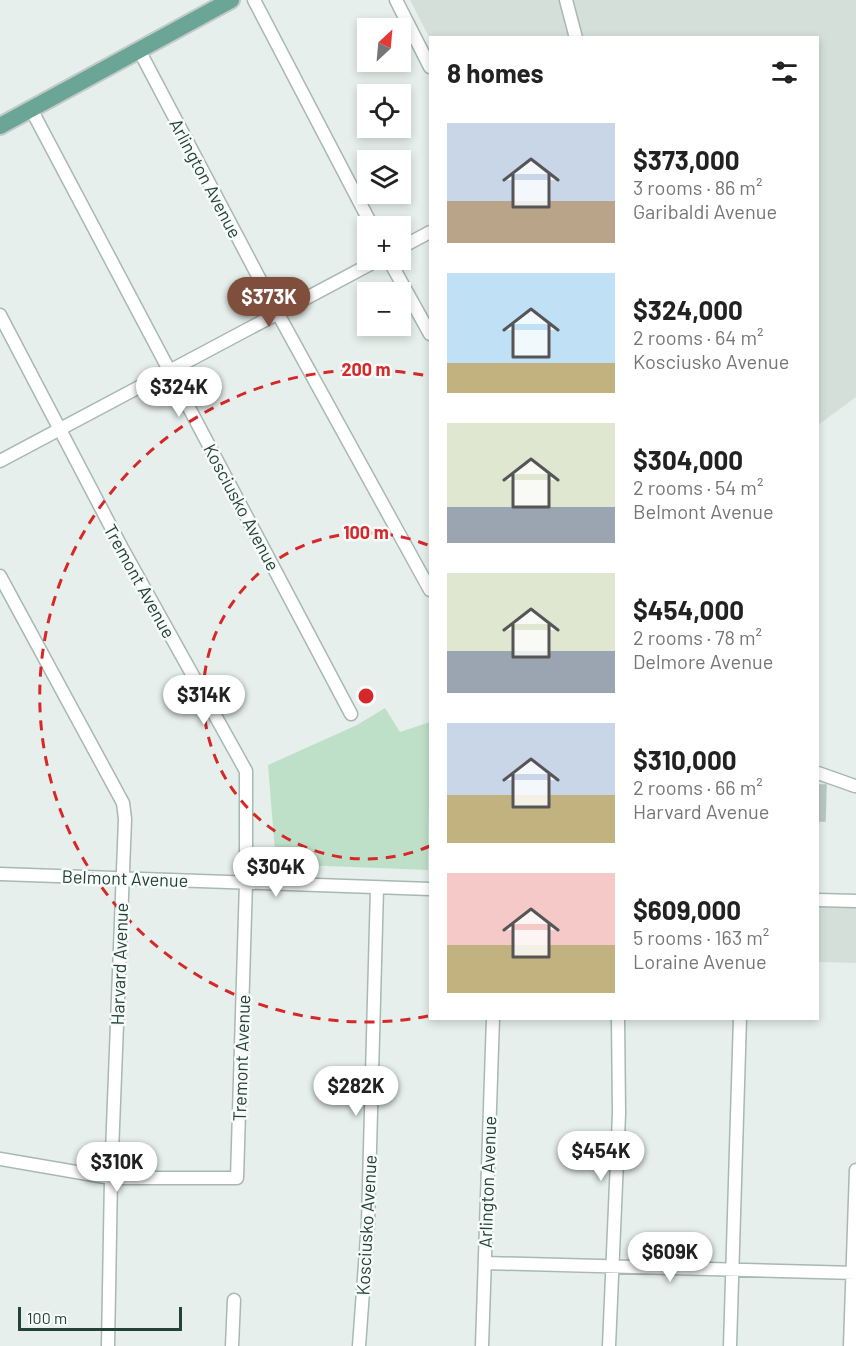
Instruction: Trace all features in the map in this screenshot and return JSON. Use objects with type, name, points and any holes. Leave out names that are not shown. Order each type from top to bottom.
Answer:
[{"type":"main road","points":[[0,126],[222,2]]},
{"type":"street","points":[[254,0],[367,216]]},
{"type":"street","points":[[396,0],[429,65]]},
{"type":"street","points":[[566,0],[575,36]]},
{"type":"street","name":"Arlington Avenue","points":[[139,50],[277,312],[427,574]]},
{"type":"street","name":"Kosciusko Avenue","points":[[31,109],[351,714]]},
{"type":"street","points":[[411,242],[429,233]]},
{"type":"street","points":[[0,461],[359,270]]},
{"type":"street","points":[[395,270],[429,332]]},
{"type":"street","name":"Tremont Avenue","points":[[0,315],[59,429],[246,771],[246,882],[237,1178],[111,1178]]},
{"type":"street","name":"Harvard Avenue","points":[[0,576],[123,803],[125,819],[111,1178],[108,1346]]},
{"type":"street","points":[[819,773],[855,786]]},
{"type":"street","name":"Belmont Avenue","points":[[0,874],[429,890]]},
{"type":"street","name":"Kosciusko Avenue","points":[[359,1346],[368,1223],[377,888]]},
{"type":"street","points":[[819,900],[856,901]]},
{"type":"street","name":"Arlington Avenue","points":[[482,1346],[493,1020]]},
{"type":"street","points":[[609,1346],[619,1114],[618,1020]]},
{"type":"street","points":[[730,1346],[740,1020]]},
{"type":"street","points":[[0,1159],[111,1178]]},
{"type":"street","points":[[850,1346],[856,1170]]},
{"type":"street","points":[[485,1263],[854,1272]]},
{"type":"street","points":[[232,1346],[234,1300]]},
{"type":"shaded area","points":[[410,0],[856,0],[856,397],[819,424],[819,36],[429,37]]},
{"type":"shaded area","points":[[819,905],[856,906],[856,963],[819,962]]},
{"type":"green space","points":[[385,708],[400,732],[429,722],[428,870],[276,864],[268,765],[357,725]]},
{"type":"building","points":[[819,785],[826,785],[825,821],[819,821]]}]
